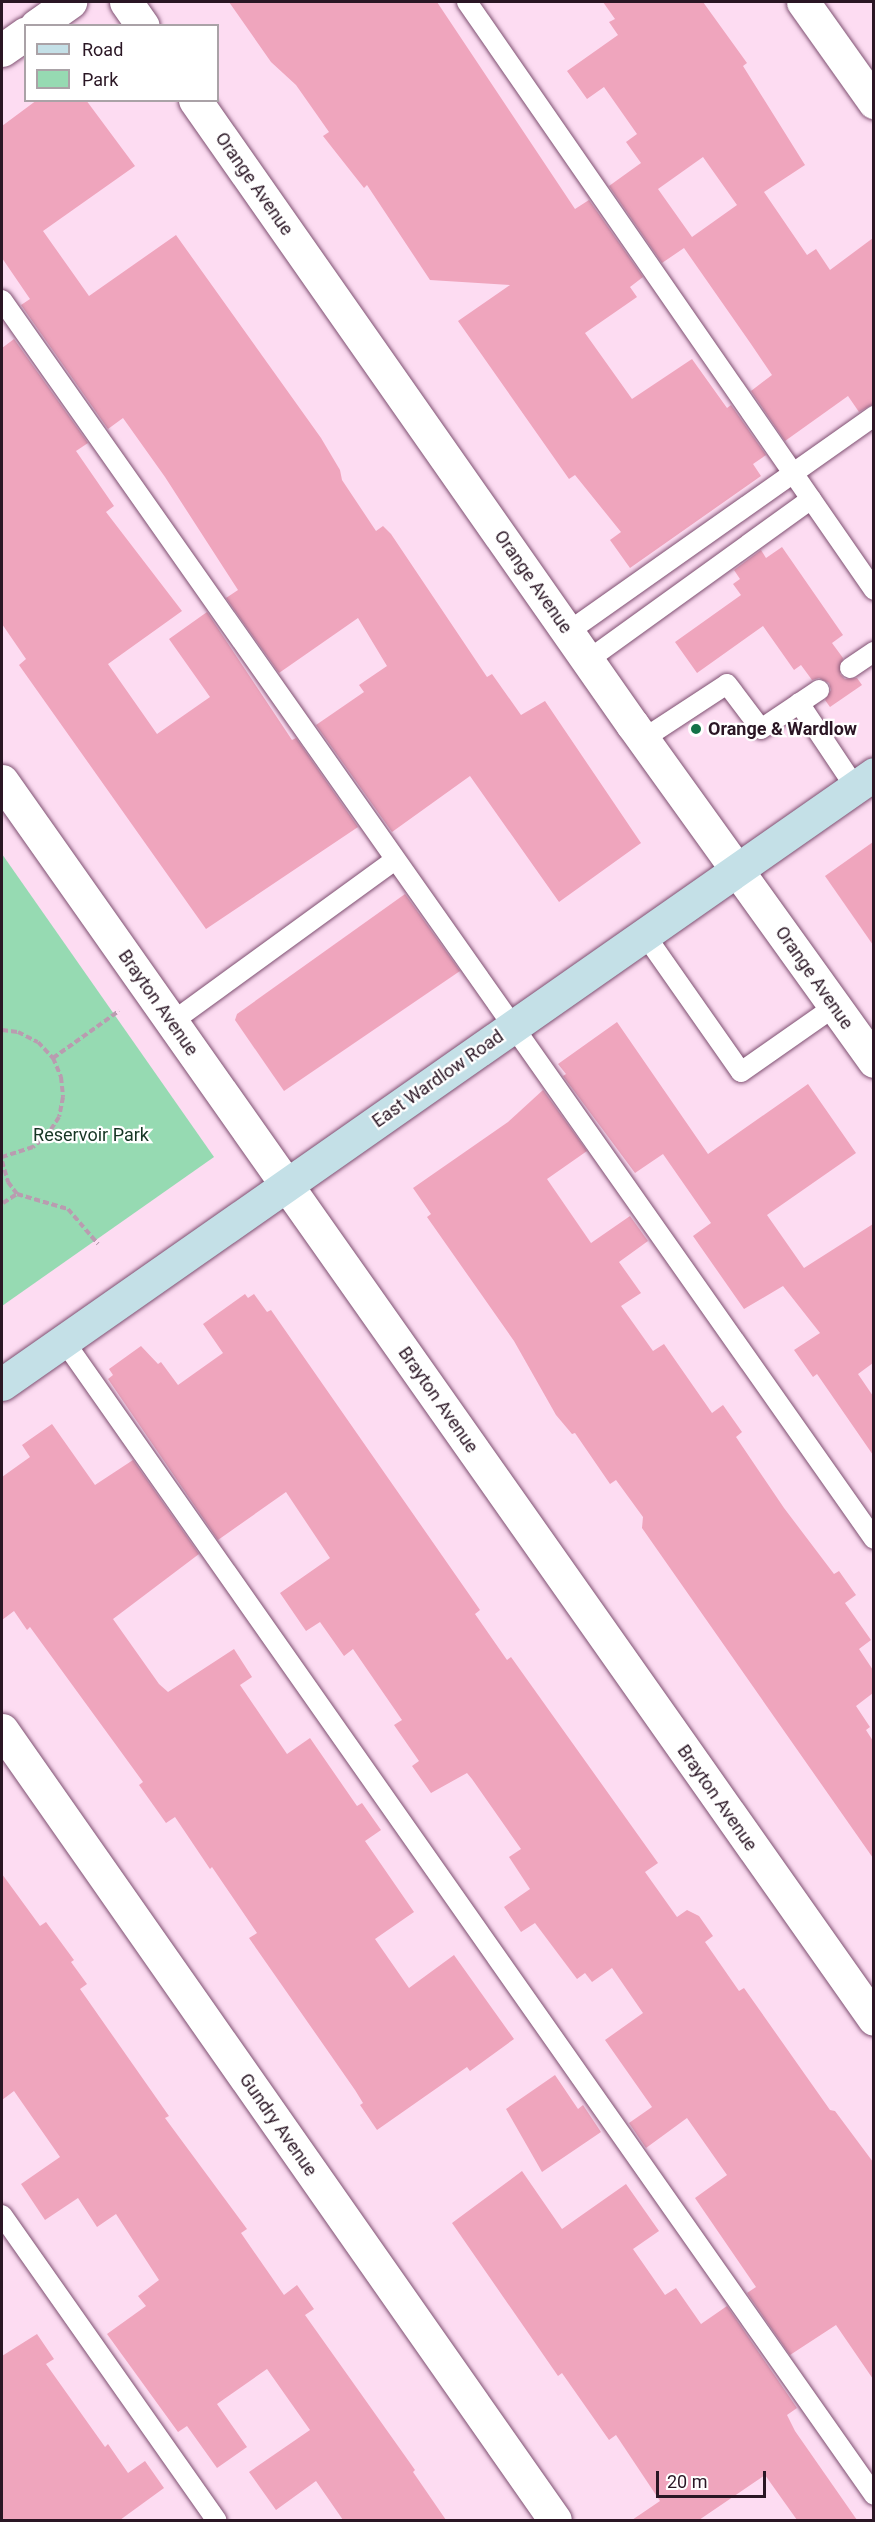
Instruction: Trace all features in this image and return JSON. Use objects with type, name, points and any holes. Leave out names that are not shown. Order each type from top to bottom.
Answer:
[{"type":"main road","name":"East Wardlow Road","points":[[2,1384],[864,781]]},
{"type":"street","points":[[39,24],[70,2]]},
{"type":"street","points":[[126,2],[142,24]]},
{"type":"street","points":[[803,2],[873,102]]},
{"type":"street","points":[[2,50],[24,34]]},
{"type":"street","name":"Orange Avenue","points":[[196,102],[568,633],[738,868],[873,1061]]},
{"type":"street","name":"Brayton Avenue","points":[[2,781],[873,2019]]},
{"type":"street","name":"Gundry Avenue","points":[[2,1730],[555,2520]]},
{"type":"lane","points":[[467,2],[873,590]]},
{"type":"lane","points":[[2,300],[394,861],[873,1539]]},
{"type":"lane","points":[[568,633],[873,417]]},
{"type":"lane","points":[[588,660],[811,499]]},
{"type":"lane","points":[[850,668],[873,652]]},
{"type":"lane","points":[[643,739],[727,684],[760,729],[819,690]]},
{"type":"lane","points":[[799,703],[864,781]]},
{"type":"lane","points":[[172,1022],[394,861]]},
{"type":"lane","points":[[645,935],[741,1072],[834,1007]]},
{"type":"lane","points":[[63,1341],[873,2495]]},
{"type":"lane","points":[[2,2215],[216,2520]]},
{"type":"path","points":[[53,1058],[119,1011]]},
{"type":"path","points":[[2,1030],[18,1032],[38,1042],[53,1058],[61,1077],[59,1117],[48,1134],[33,1148],[2,1159],[8,1182],[16,1194],[68,1209],[98,1244]]},
{"type":"path","points":[[3,1203],[16,1194]]},
{"type":"green space","name":"Reservoir Park","points":[[2,854],[214,1157],[2,1306]]},
{"type":"building","points":[[229,2],[437,2],[575,209],[589,200],[643,277],[630,287],[637,297],[585,333],[632,399],[692,359],[727,408],[731,405],[766,455],[753,464],[761,476],[630,568],[610,540],[621,532],[575,475],[569,479],[458,321],[510,285],[430,280],[367,185],[364,188],[323,136],[329,132],[296,85],[271,62]]},
{"type":"building","points":[[603,2],[703,2],[747,63],[743,66],[805,165],[764,192],[807,255],[816,249],[830,270],[873,238],[873,404],[859,412],[848,396],[785,441],[751,391],[772,375],[751,344],[684,248],[662,263],[609,186],[641,163],[626,142],[637,134],[604,87],[587,99],[567,71],[618,35],[609,22],[615,19]],"holes":[[[703,157],[737,205],[692,237],[658,189]]]},
{"type":"building","points":[[34,102],[87,102],[135,166],[43,231],[89,296],[176,235],[321,438],[340,470],[342,480],[376,531],[383,526],[391,534],[487,677],[492,674],[521,715],[545,701],[641,843],[559,902],[470,776],[392,832],[316,725],[364,692],[359,685],[387,666],[358,618],[279,673],[226,598],[238,590],[165,477],[123,418],[108,429],[21,305],[30,299],[2,258],[2,126]]},
{"type":"building","points":[[14,339],[88,443],[76,451],[114,506],[106,512],[182,611],[108,664],[157,734],[210,697],[169,639],[207,612],[292,740],[296,738],[358,827],[206,929],[19,665],[26,659],[2,624],[2,348]]},
{"type":"building","points":[[782,547],[843,635],[832,643],[843,658],[840,674],[845,679],[857,678],[862,685],[830,707],[825,700],[831,690],[829,683],[819,678],[812,680],[801,665],[794,670],[763,626],[697,673],[675,642],[741,595],[733,584],[740,579],[734,570],[761,550],[766,558]]},
{"type":"building","points":[[873,842],[873,945],[825,876]]},
{"type":"building","points":[[405,894],[460,971],[284,1091],[235,1020],[237,1014]]},
{"type":"building","points":[[617,1022],[708,1154],[808,1084],[856,1153],[767,1215],[804,1268],[873,1224],[873,1363],[858,1374],[873,1396],[873,1455],[817,1374],[813,1377],[794,1350],[820,1333],[783,1286],[744,1309],[693,1236],[711,1223],[663,1154],[635,1173],[563,1076],[566,1074],[558,1064]]},
{"type":"building","points":[[543,1090],[587,1151],[547,1179],[591,1243],[630,1216],[648,1241],[619,1262],[641,1293],[621,1306],[653,1351],[664,1344],[712,1413],[723,1405],[742,1432],[736,1437],[784,1508],[834,1574],[839,1571],[856,1595],[845,1603],[871,1640],[859,1649],[873,1670],[873,1693],[856,1706],[870,1727],[866,1730],[873,1741],[873,1858],[642,1528],[643,1517],[616,1480],[610,1484],[575,1433],[572,1434],[556,1415],[514,1341],[427,1217],[431,1214],[413,1188],[508,1122]]},
{"type":"building","points":[[245,1294],[248,1298],[254,1294],[267,1312],[271,1310],[480,1610],[475,1614],[507,1660],[511,1657],[658,1863],[645,1872],[677,1917],[687,1910],[699,1916],[713,1936],[705,1942],[739,1991],[744,1988],[830,2110],[835,2111],[873,2162],[873,2379],[836,2325],[790,2355],[747,2293],[756,2287],[695,2198],[727,2175],[687,2118],[646,2148],[629,2123],[652,2107],[605,2040],[643,2013],[612,1968],[592,1982],[585,1973],[577,1979],[535,1923],[521,1932],[504,1907],[530,1889],[509,1857],[521,1849],[472,1779],[467,1773],[431,1793],[412,1766],[419,1761],[394,1725],[402,1720],[353,1649],[344,1656],[320,1622],[306,1631],[280,1593],[330,1558],[286,1492],[218,1540],[108,1379],[113,1375],[109,1369],[141,1346],[158,1364],[161,1362],[178,1385],[223,1353],[203,1324]]},
{"type":"building","points":[[52,1424],[95,1485],[133,1460],[199,1554],[113,1619],[159,1684],[168,1692],[234,1649],[252,1677],[240,1685],[287,1754],[310,1738],[357,1806],[362,1803],[381,1830],[365,1841],[414,1912],[375,1939],[409,1988],[454,1955],[514,2039],[470,2071],[467,2067],[377,2130],[360,2105],[363,2103],[355,2090],[249,1938],[257,1933],[212,1867],[210,1869],[175,1817],[166,1823],[139,1785],[143,1782],[30,1627],[27,1630],[14,1611],[2,1620],[2,1477],[30,1457],[22,1445]]},
{"type":"building","points":[[2,1874],[40,1926],[46,1922],[74,1960],[71,1962],[87,1984],[80,1989],[169,2116],[165,2118],[247,2229],[241,2233],[284,2295],[297,2285],[314,2309],[305,2315],[415,2470],[413,2472],[446,2520],[343,2520],[316,2481],[276,2510],[249,2472],[310,2430],[267,2369],[217,2404],[247,2447],[217,2468],[187,2426],[178,2432],[107,2334],[146,2306],[138,2296],[159,2280],[116,2214],[97,2227],[78,2198],[45,2220],[21,2184],[60,2157],[14,2091],[2,2100]]},
{"type":"building","points":[[555,2075],[578,2109],[583,2105],[601,2132],[542,2172],[506,2109]]},
{"type":"building","points":[[522,2171],[562,2229],[626,2184],[659,2231],[633,2249],[665,2295],[676,2288],[701,2324],[727,2306],[797,2408],[787,2415],[795,2431],[857,2520],[797,2520],[765,2475],[699,2520],[632,2520],[660,2501],[616,2435],[609,2440],[562,2373],[558,2376],[452,2223]]},
{"type":"building","points":[[37,2334],[54,2359],[46,2364],[105,2447],[108,2444],[128,2473],[145,2461],[164,2488],[120,2520],[2,2520],[2,2356]]},
{"type":"place","name":"Orange & Wardlow","points":[[696,729]]}]
